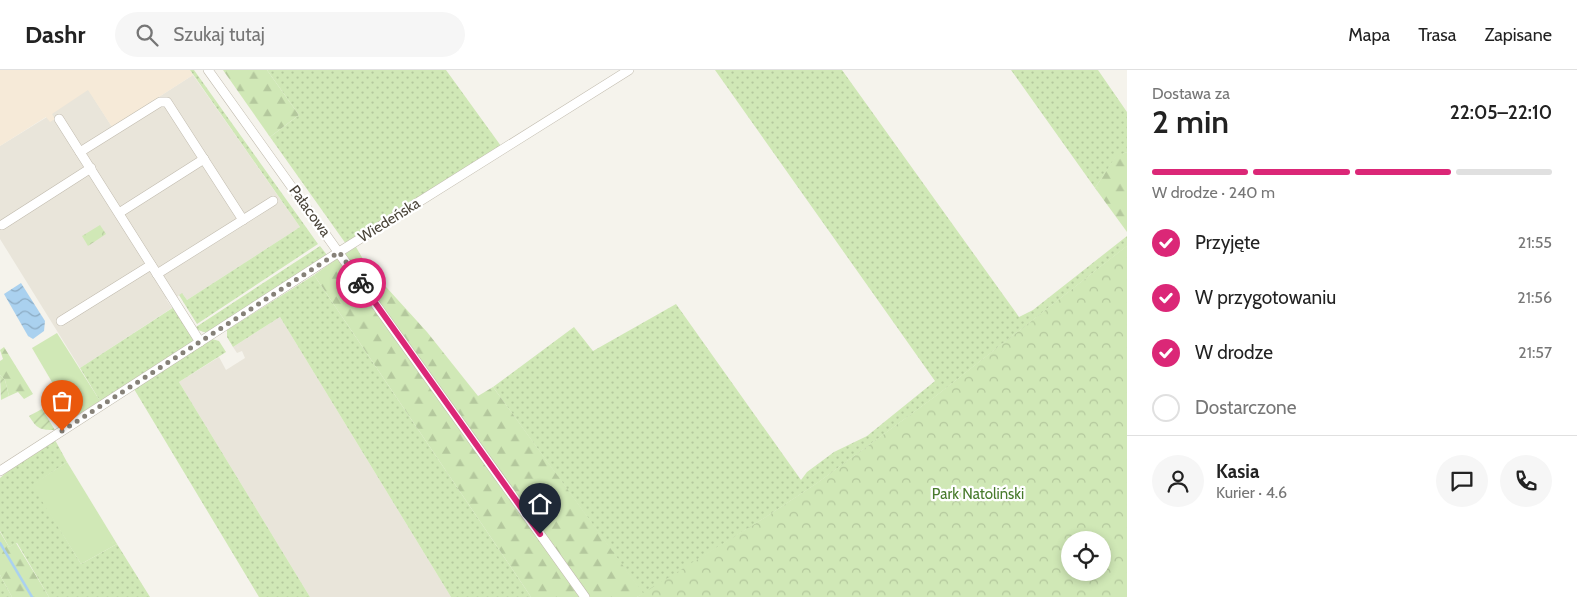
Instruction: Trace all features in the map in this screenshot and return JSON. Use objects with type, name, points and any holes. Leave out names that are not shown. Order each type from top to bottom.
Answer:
[{"type":"street","name":"Pałacowa","points":[[208,70],[585,597]]},
{"type":"street","name":"Wiedeńska","points":[[0,471],[339,252],[629,70]]},
{"type":"street","points":[[80,152],[164,101],[169,104],[243,220]]},
{"type":"street","points":[[59,118],[200,342]]},
{"type":"street","points":[[119,213],[204,159]]},
{"type":"street","points":[[2,224],[91,168]]},
{"type":"street","points":[[157,274],[273,201]]},
{"type":"street","points":[[61,321],[151,265]]},
{"type":"shaded area","points":[[0,70],[190,70],[193,75],[112,127],[88,90],[52,114],[55,119],[50,122],[46,117],[0,146]]},
{"type":"shaded area","points":[[193,75],[300,227],[187,300],[182,293],[177,297],[174,294],[166,299],[172,308],[80,368],[0,239],[0,146],[47,117],[54,119],[51,114],[88,89],[112,127]]},
{"type":"shaded area","points":[[280,317],[451,597],[310,597],[179,382],[219,357],[226,370],[245,358],[242,351],[237,353],[233,347]]},
{"type":"green space","points":[[190,70],[194,70],[318,244],[197,324],[179,295],[182,293],[187,300],[300,227]]},
{"type":"green space","points":[[223,70],[267,70],[299,115],[270,137]]},
{"type":"green space","points":[[267,70],[446,70],[501,146],[346,244],[270,137],[299,115]]},
{"type":"green space","points":[[715,70],[842,70],[1019,317],[1033,310],[1127,236],[1127,246],[936,396],[816,484],[643,594],[493,387],[574,327],[593,351],[676,304],[801,480],[807,472],[834,452],[867,436],[935,381]]},
{"type":"green space","points":[[1011,70],[1098,70],[1127,112],[1127,152],[1116,157],[1095,188]]},
{"type":"green space","points":[[1127,152],[1127,232],[1095,188],[1116,156]]},
{"type":"green space","points":[[100,225],[106,234],[88,246],[82,236]]},
{"type":"green space","points":[[320,246],[327,255],[207,333],[198,330],[196,327]]},
{"type":"green space","name":"Park Natoliński","points":[[1127,246],[1127,597],[644,597],[643,594],[637,597],[590,597],[345,254],[356,247],[367,266],[427,332],[478,396],[493,387],[643,593],[816,484],[936,396]]},
{"type":"green space","name":"Park Natoliński","points":[[1127,246],[1127,597],[637,597],[816,484],[936,396]]},
{"type":"green space","points":[[338,258],[580,597],[531,597],[314,275]]},
{"type":"green space","points":[[314,275],[531,597],[451,597],[280,317],[233,347],[227,337],[227,330]]},
{"type":"green space","points":[[174,307],[193,341],[100,401],[80,368]]},
{"type":"green space","points":[[57,333],[100,401],[73,418],[32,348]]},
{"type":"green space","points":[[212,339],[219,341],[226,352],[179,382],[310,597],[259,597],[134,389]]},
{"type":"green space","points":[[4,347],[33,394],[24,399],[18,392],[9,396],[5,380],[0,375],[0,361],[3,359],[0,350]]},
{"type":"green space","points":[[0,375],[5,380],[9,396],[1,400]]},
{"type":"green space","points":[[42,409],[55,430],[39,428],[29,416]]},
{"type":"green space","points":[[55,440],[67,462],[33,485],[81,564],[117,544],[150,597],[49,597],[17,543],[9,547],[0,531],[0,478],[14,466]]},
{"type":"green space","points":[[67,462],[117,544],[81,564],[32,485]]},
{"type":"green space","points":[[0,532],[9,547],[16,543],[49,597],[12,597],[0,575]]},
{"type":"green space","points":[[0,575],[12,597],[0,597]]},
{"type":"water","points":[[21,283],[45,321],[44,331],[33,339],[28,336],[4,294]]},
{"type":"waterway","points":[[0,543],[32,597]]},
{"type":"way so far","points":[[62,431],[339,252],[361,283]]},
{"type":"route","points":[[361,283],[540,534]]}]
